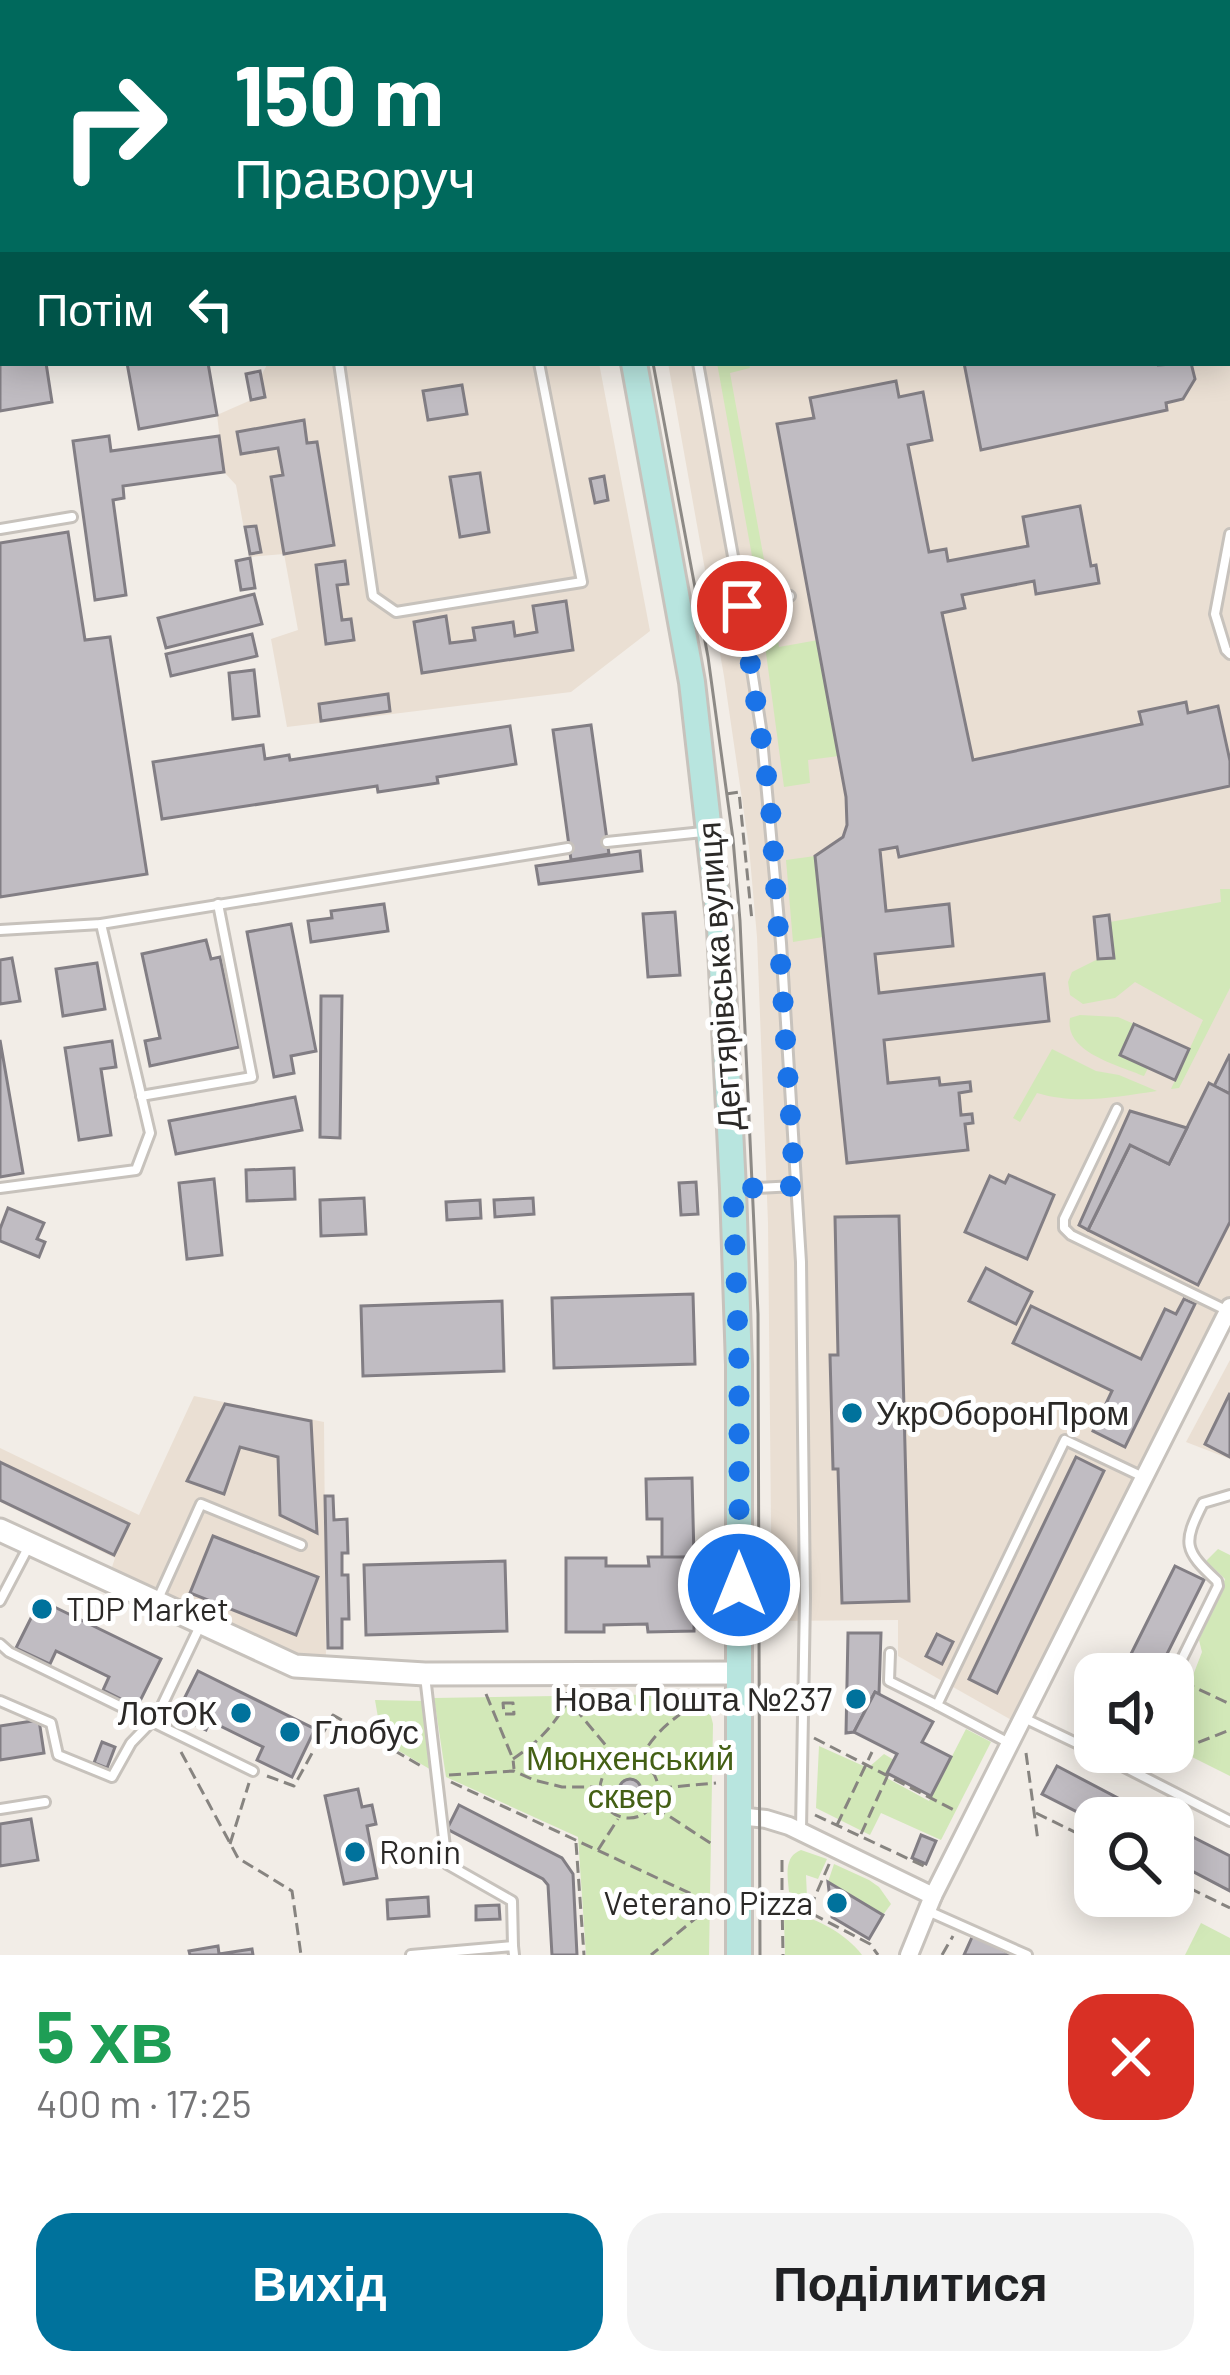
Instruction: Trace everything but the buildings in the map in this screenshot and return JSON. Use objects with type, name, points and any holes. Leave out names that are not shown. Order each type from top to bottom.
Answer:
[{"type":"main road","name":"Дегтярівська вулиця","points":[[635,366],[692,682],[720,928],[739,1365],[739,1955]]},
{"type":"street","points":[[908,1955],[972,1820],[1017,1746],[1023,1718],[1229,1309]]},
{"type":"street","points":[[0,1530],[295,1666],[425,1674],[739,1673]]},
{"type":"street","points":[[738,1816],[801,1831],[930,1903]]},
{"type":"lane","points":[[339,366],[373,596],[396,612],[582,581],[540,366]]},
{"type":"lane","points":[[699,366],[742,606],[770,800],[800,1262],[806,1598],[801,1831]]},
{"type":"lane","points":[[0,529],[72,517]]},
{"type":"lane","points":[[1230,534],[1215,614],[1230,654]]},
{"type":"lane","points":[[742,606],[790,596]]},
{"type":"lane","points":[[607,842],[711,831]]},
{"type":"lane","points":[[0,930],[101,924],[568,848]]},
{"type":"lane","points":[[141,1096],[252,1077],[218,904]]},
{"type":"lane","points":[[0,1188],[136,1170],[150,1133],[101,924]]},
{"type":"lane","points":[[1117,1109],[1064,1228],[1229,1309]]},
{"type":"lane","points":[[733,1189],[795,1186]]},
{"type":"lane","points":[[938,1705],[1066,1439],[1144,1478]]},
{"type":"lane","points":[[1185,1653],[1218,1586],[1189,1548],[1191,1526],[1203,1503],[1230,1495]]},
{"type":"lane","points":[[156,1603],[201,1504],[301,1545]]},
{"type":"lane","points":[[0,1601],[30,1544]]},
{"type":"lane","points":[[0,1701],[51,1723],[58,1755],[112,1777],[131,1743],[157,1716],[201,1624]]},
{"type":"lane","points":[[0,1645],[253,1771]]},
{"type":"lane","points":[[890,1653],[890,1681],[1017,1746]]},
{"type":"lane","points":[[411,1955],[514,1951],[512,1901],[447,1864],[425,1674]]},
{"type":"lane","points":[[1023,1718],[1074,1742]]},
{"type":"lane","points":[[1138,1773],[1230,1821]]},
{"type":"lane","points":[[0,1809],[45,1802]]},
{"type":"lane","points":[[930,1903],[960,1926],[1027,1955]]},
{"type":"path","points":[[722,795],[739,792],[752,921]]},
{"type":"path","points":[[1194,1687],[1230,1704]]},
{"type":"path","points":[[567,1690],[568,1700],[620,1762]]},
{"type":"path","points":[[486,1692],[514,1771]]},
{"type":"path","points":[[639,1762],[651,1738],[665,1724],[708,1696]]},
{"type":"path","points":[[513,1759],[553,1726],[568,1700]]},
{"type":"path","points":[[492,1709],[503,1708]]},
{"type":"path","points":[[230,1844],[253,1771],[294,1786],[333,1715],[437,1775],[713,1904],[651,1955]]},
{"type":"path","points":[[1194,1745],[1230,1730]]},
{"type":"path","points":[[819,1740],[972,1820]]},
{"type":"path","points":[[1017,1746],[1038,1841]]},
{"type":"path","points":[[179,1748],[238,1858],[292,1892],[301,1955]]},
{"type":"path","points":[[837,1825],[872,1752]]},
{"type":"path","points":[[620,1762],[639,1762],[651,1770],[658,1788],[653,1806],[638,1817],[620,1817],[604,1805],[600,1787],[608,1770],[620,1762]]},
{"type":"path","points":[[437,1775],[514,1771],[562,1787],[600,1787]]},
{"type":"path","points":[[860,1836],[887,1776]]},
{"type":"path","points":[[658,1788],[716,1784]]},
{"type":"path","points":[[653,1806],[715,1846]]},
{"type":"path","points":[[1034,1812],[1074,1832]]},
{"type":"path","points":[[811,1813],[933,1871]]},
{"type":"path","points":[[598,1850],[620,1817]]},
{"type":"path","points":[[576,1840],[584,1955]]},
{"type":"path","points":[[809,1910],[836,1848]]},
{"type":"path","points":[[782,1860],[783,1955]]},
{"type":"path","points":[[775,1874],[782,1874]]},
{"type":"path","points":[[1194,1891],[1230,1909]]},
{"type":"path","points":[[782,1898],[870,1944],[878,1955]]},
{"type":"path","points":[[941,1955],[960,1926]]},
{"type":"path","points":[[775,1932],[783,1932]]},
{"type":"shaded area","points":[[266,366],[600,366],[650,631],[571,692],[287,727],[271,639],[298,630],[284,554],[249,557],[236,485],[224,472],[217,415],[265,397],[261,376]]},
{"type":"shaded area","points":[[669,366],[1230,366],[1230,1296],[1015,1722],[898,1656],[898,1620],[772,1621],[768,1223],[757,937],[724,676]]},
{"type":"shaded area","points":[[1230,1360],[1230,1459],[1186,1442]]},
{"type":"shaded area","points":[[194,1396],[324,1422],[326,1658],[298,1657],[111,1570],[115,1558],[0,1502],[0,1448],[139,1515]]},
{"type":"green space","points":[[718,366],[750,368],[730,373],[769,587],[758,589]]},
{"type":"green space","points":[[773,606],[779,647],[818,640],[839,756],[808,760],[810,783],[784,787],[760,608]]},
{"type":"green space","points":[[815,856],[823,937],[793,942],[786,860]]},
{"type":"green space","points":[[1220,889],[1230,889],[1230,988],[1179,1088],[1171,1089],[1203,1020],[1135,982],[1115,998],[1083,1004],[1070,995],[1068,982],[1072,972],[1113,957],[1110,922],[1221,902]]},
{"type":"green space","points":[[1118,1017],[1134,1024],[1120,1055],[1148,1068],[1144,1076],[1108,1062],[1075,1040],[1070,1018]]},
{"type":"green space","points":[[1052,1049],[1096,1071],[1157,1091],[1082,1099],[1037,1093],[1020,1122],[1013,1118]]},
{"type":"green space","points":[[1218,1549],[1230,1555],[1230,1776],[1194,1758],[1194,1673],[1202,1652],[1199,1640],[1225,1579],[1206,1561]]},
{"type":"green space","name":"Мюнхенський сквер","points":[[685,1694],[704,1704],[713,1724],[709,1955],[586,1955],[578,1837],[446,1777],[434,1698]]},
{"type":"green space","points":[[375,1700],[424,1701],[433,1771],[382,1741]]},
{"type":"green space","points":[[966,1729],[991,1742],[941,1840],[881,1813],[870,1835],[816,1808],[819,1746],[868,1768],[884,1754],[894,1760],[885,1777],[929,1801]]},
{"type":"green space","points":[[801,1850],[827,1859],[818,1879],[806,1875],[807,1897],[789,1892],[789,1862]]},
{"type":"green space","points":[[834,1864],[879,1887],[891,1904],[883,1915],[828,1882]]},
{"type":"green space","points":[[792,1913],[830,1928],[862,1955],[785,1955],[784,1918]]},
{"type":"green space","points":[[1201,1923],[1230,1938],[1230,1955],[1185,1955]]},
{"type":"tram line","points":[[654,366],[708,657],[740,921],[758,1314],[760,1955]]},
{"type":"place","name":"УкрОборонПром","points":[[852,1413]]},
{"type":"place","name":"TDP Market","points":[[42,1609]]},
{"type":"place","name":"Нова Пошта №237","points":[[856,1699]]},
{"type":"place","name":"ЛотОК","points":[[241,1713]]},
{"type":"place","name":"Глобус","points":[[290,1732]]},
{"type":"place","name":"Ronin","points":[[355,1852]]},
{"type":"place","name":"Veterano Pizza","points":[[837,1903]]},
{"type":"route","points":[[739,1585],[733,1189],[795,1186],[770,800],[742,606]]}]
